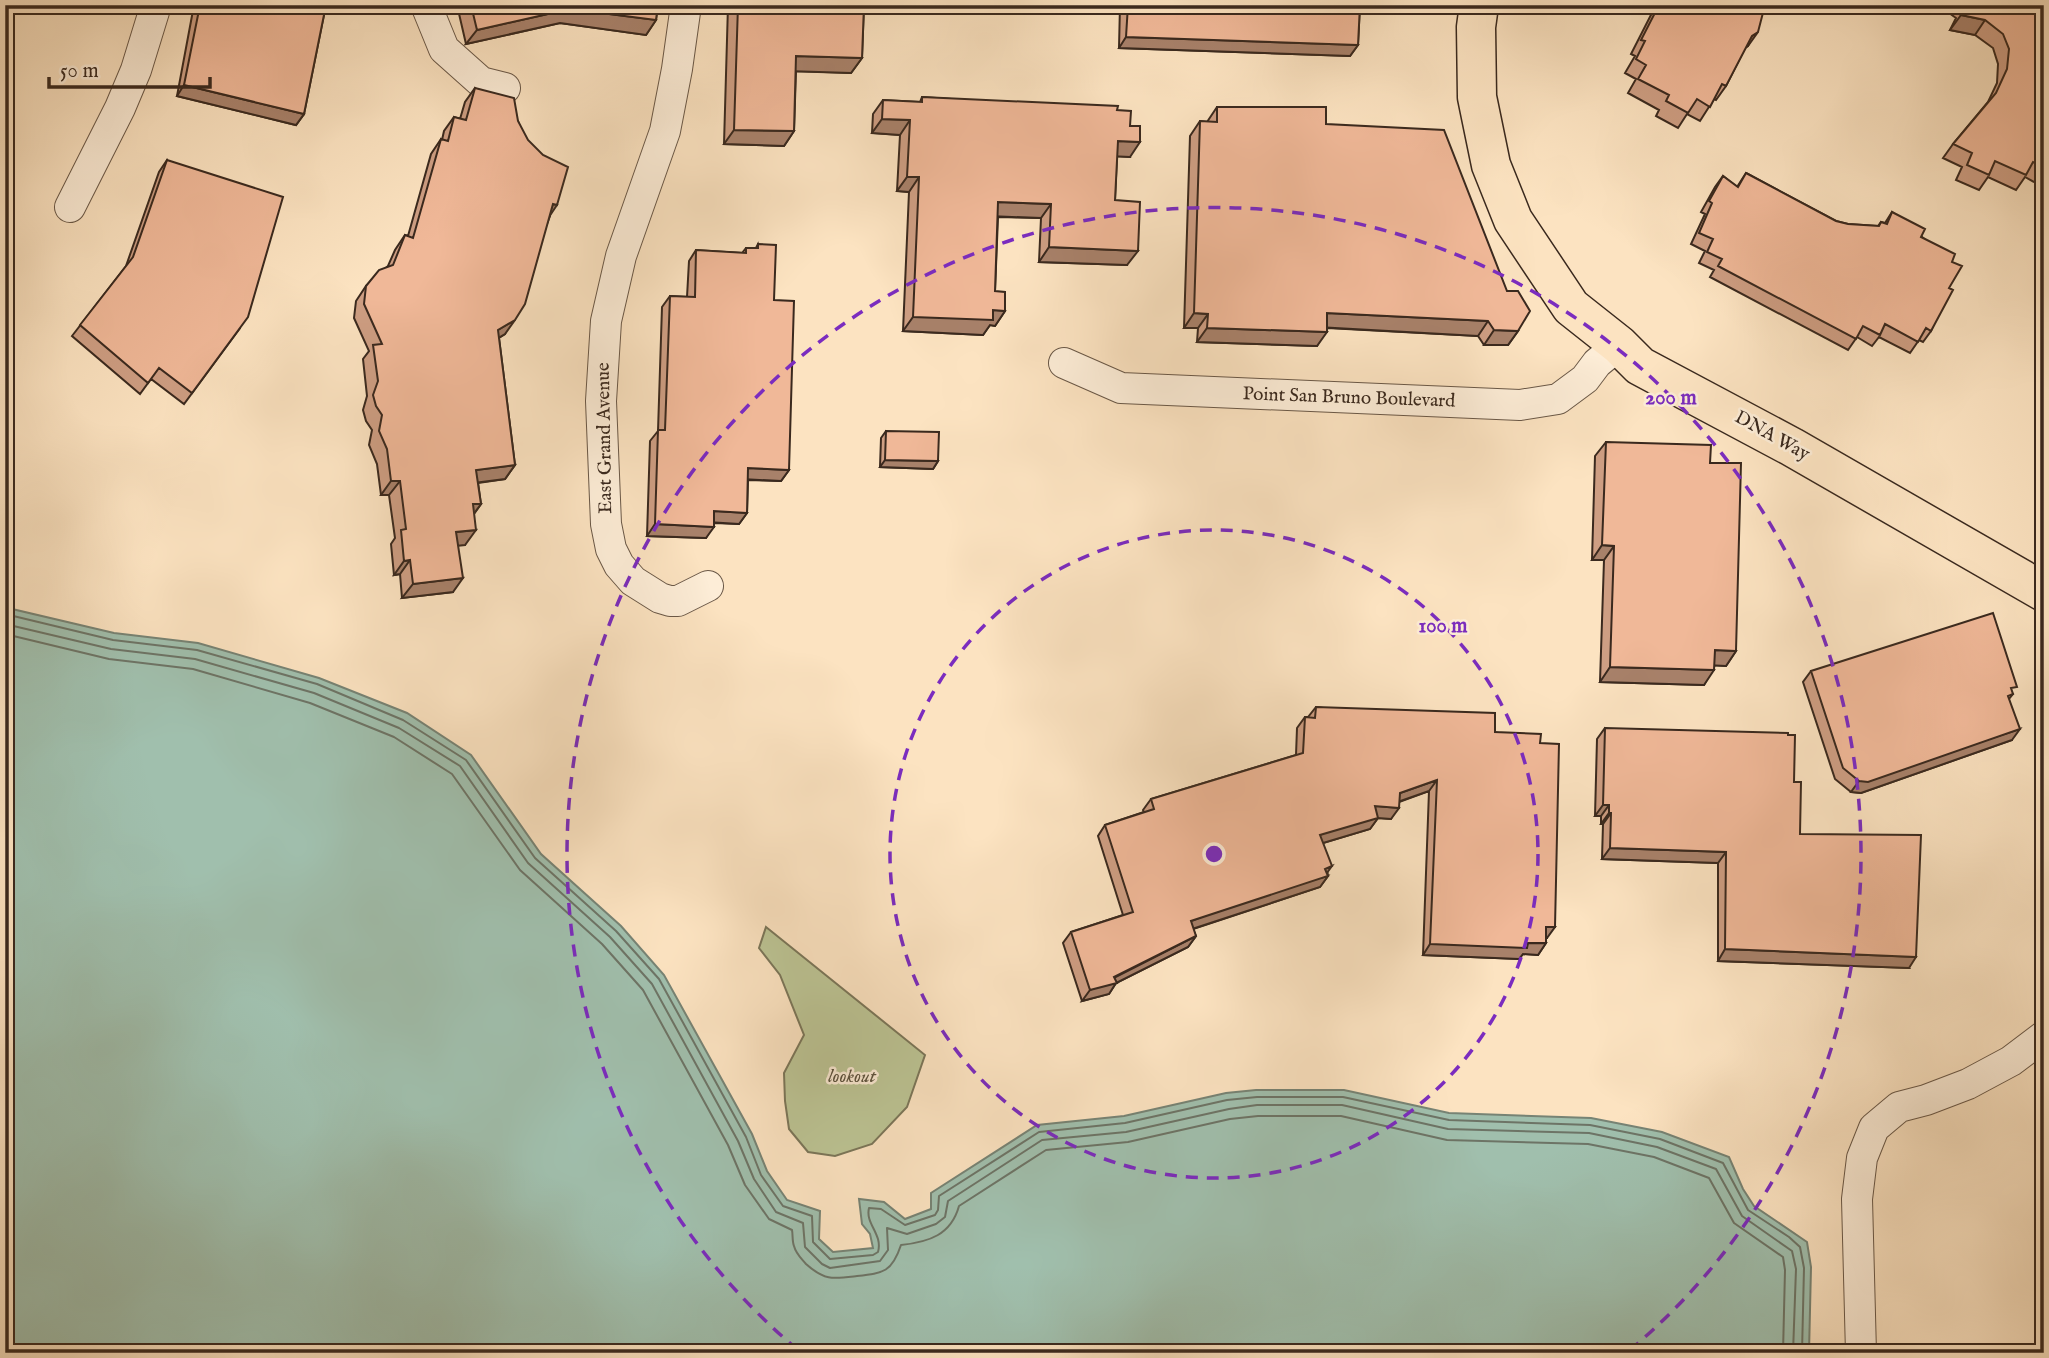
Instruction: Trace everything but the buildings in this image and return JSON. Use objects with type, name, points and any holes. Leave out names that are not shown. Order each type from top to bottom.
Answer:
[{"type":"main road","name":"DNA Way","points":[[1479,5],[1476,27],[1477,97],[1491,164],[1513,220],[1571,307],[1619,345],[1640,366],[1793,447],[2044,592]]},
{"type":"street","points":[[70,207],[120,108],[136,70],[156,5]]},
{"type":"street","points":[[426,5],[444,49],[481,82],[505,88]]},
{"type":"street","name":"East Grand Avenue","points":[[686,5],[665,131],[621,256],[606,321],[601,401],[606,524],[611,549],[619,565],[633,581],[660,598],[670,601],[678,601],[708,586]]},
{"type":"street","name":"Point San Bruno Boulevard","points":[[1064,363],[1121,388],[1520,405],[1558,399],[1585,379],[1597,363],[1619,345]]},
{"type":"street","points":[[1861,1353],[1857,1199],[1862,1158],[1874,1128],[1899,1107],[1968,1084],[2011,1061],[2044,1036]]},
{"type":"green space","name":"lookout","points":[[766,927],[925,1055],[907,1107],[872,1144],[835,1156],[808,1152],[789,1129],[784,1073],[804,1035],[780,975],[759,948]]},
{"type":"water","points":[[5,604],[8,608],[114,633],[198,643],[319,678],[407,713],[471,755],[541,854],[621,926],[664,975],[752,1134],[767,1171],[787,1200],[820,1211],[819,1239],[833,1252],[873,1248],[870,1234],[862,1224],[859,1199],[884,1202],[905,1219],[931,1209],[931,1193],[1037,1125],[1124,1116],[1226,1093],[1256,1090],[1344,1090],[1449,1113],[1591,1118],[1662,1132],[1729,1157],[1754,1206],[1807,1242],[1811,1267],[1809,1353],[5,1353]]}]
